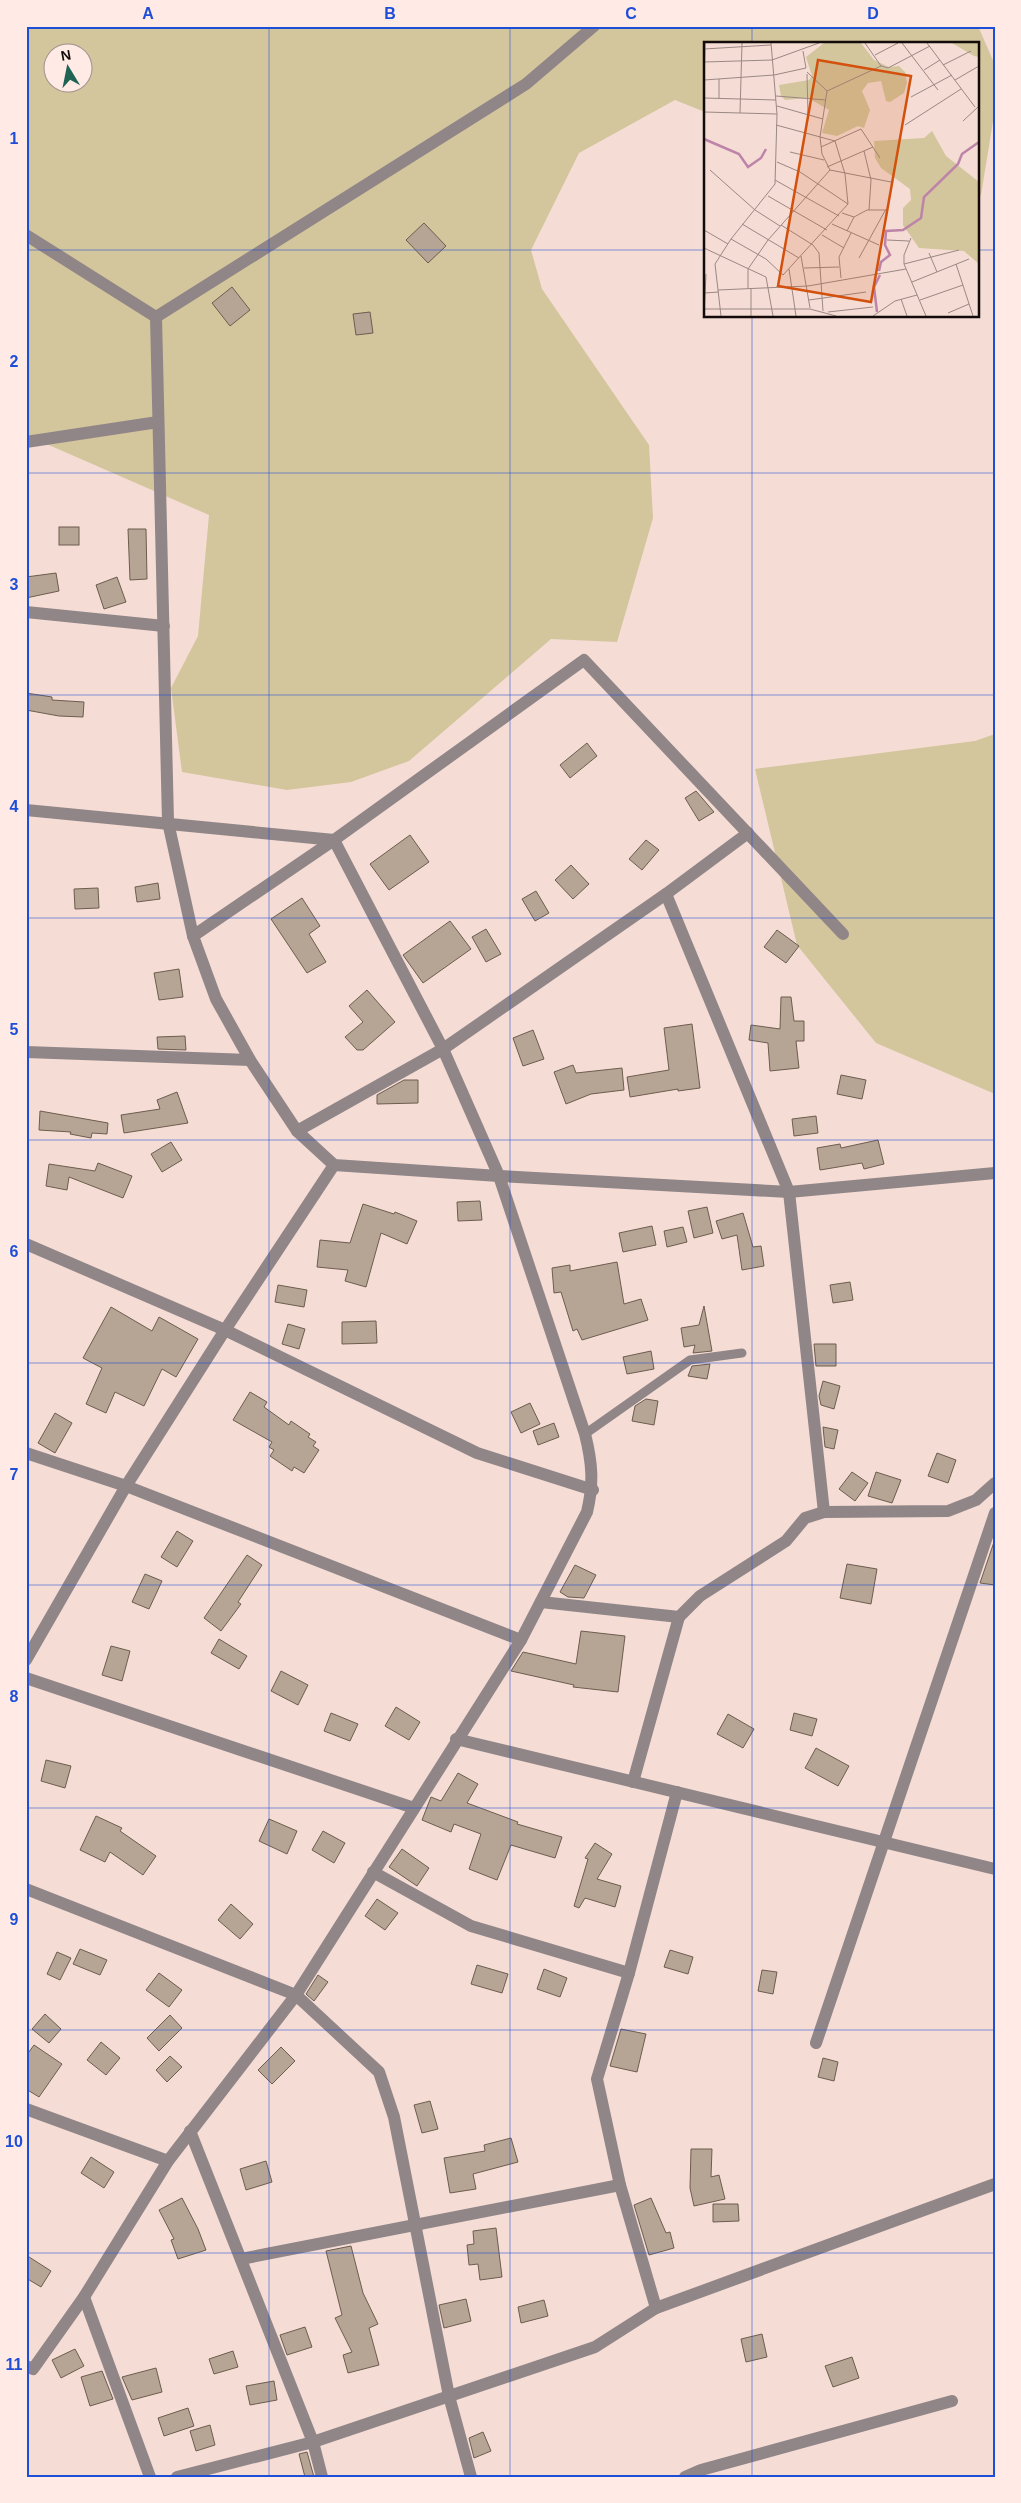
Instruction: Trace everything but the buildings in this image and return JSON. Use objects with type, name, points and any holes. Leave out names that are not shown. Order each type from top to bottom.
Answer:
[{"type":"street","points":[[156,317],[526,84],[594,26]]},
{"type":"street","points":[[26,235],[156,317]]},
{"type":"street","points":[[156,317],[168,822],[193,936],[216,999],[250,1060],[297,1131],[334,1165],[499,1176],[789,1192],[995,1173]]},
{"type":"street","points":[[26,442],[158,422]]},
{"type":"street","points":[[26,612],[164,626]]},
{"type":"street","points":[[193,936],[334,840],[584,660],[843,934]]},
{"type":"street","points":[[26,810],[168,822],[334,840]]},
{"type":"street","points":[[297,1131],[443,1049],[666,894],[748,833]]},
{"type":"street","points":[[26,2366],[33,2369],[84,2298],[168,2161],[296,1995],[456,1739],[521,1640],[587,1512],[593,1490],[590,1457],[585,1434],[499,1176],[443,1049],[334,840]]},
{"type":"street","points":[[666,894],[789,1192],[824,1512]]},
{"type":"street","points":[[26,1052],[250,1060]]},
{"type":"street","points":[[26,1660],[126,1486],[225,1330],[334,1165]]},
{"type":"street","points":[[26,1244],[225,1330],[476,1453],[593,1490]]},
{"type":"street","points":[[26,1453],[126,1486],[521,1640]]},
{"type":"street","points":[[633,1782],[679,1616],[700,1596],[786,1541],[805,1518],[824,1512],[948,1511],[976,1500],[995,1484]]},
{"type":"street","points":[[816,2043],[995,1513]]},
{"type":"street","points":[[541,1602],[679,1616]]},
{"type":"street","points":[[26,1678],[414,1808]]},
{"type":"street","points":[[456,1739],[995,1869]]},
{"type":"street","points":[[656,2308],[620,2184],[597,2079],[629,1973],[677,1792]]},
{"type":"street","points":[[373,1872],[471,1926],[629,1973]]},
{"type":"street","points":[[26,1889],[296,1995],[379,2072],[394,2117],[449,2396],[471,2477]]},
{"type":"street","points":[[26,2109],[168,2161]]},
{"type":"street","points":[[190,2131],[313,2442],[322,2477]]},
{"type":"street","points":[[241,2259],[620,2184]]},
{"type":"street","points":[[177,2477],[313,2442],[595,2347],[656,2308],[995,2184]]},
{"type":"street","points":[[84,2298],[150,2477]]},
{"type":"street","points":[[685,2477],[701,2470],[952,2401]]},
{"type":"lane","points":[[585,1434],[690,1360],[742,1353]]},
{"type":"shaded area","points":[[26,26],[978,26],[995,65],[995,109],[981,195],[978,198],[978,42],[704,42],[704,112],[675,100],[579,153],[531,250],[542,289],[649,445],[653,518],[617,642],[551,639],[409,761],[351,782],[287,790],[182,772],[171,688],[198,636],[209,515],[26,435]]},
{"type":"shaded area","points":[[995,734],[995,1094],[876,1043],[797,945],[755,769],[975,741]]}]
